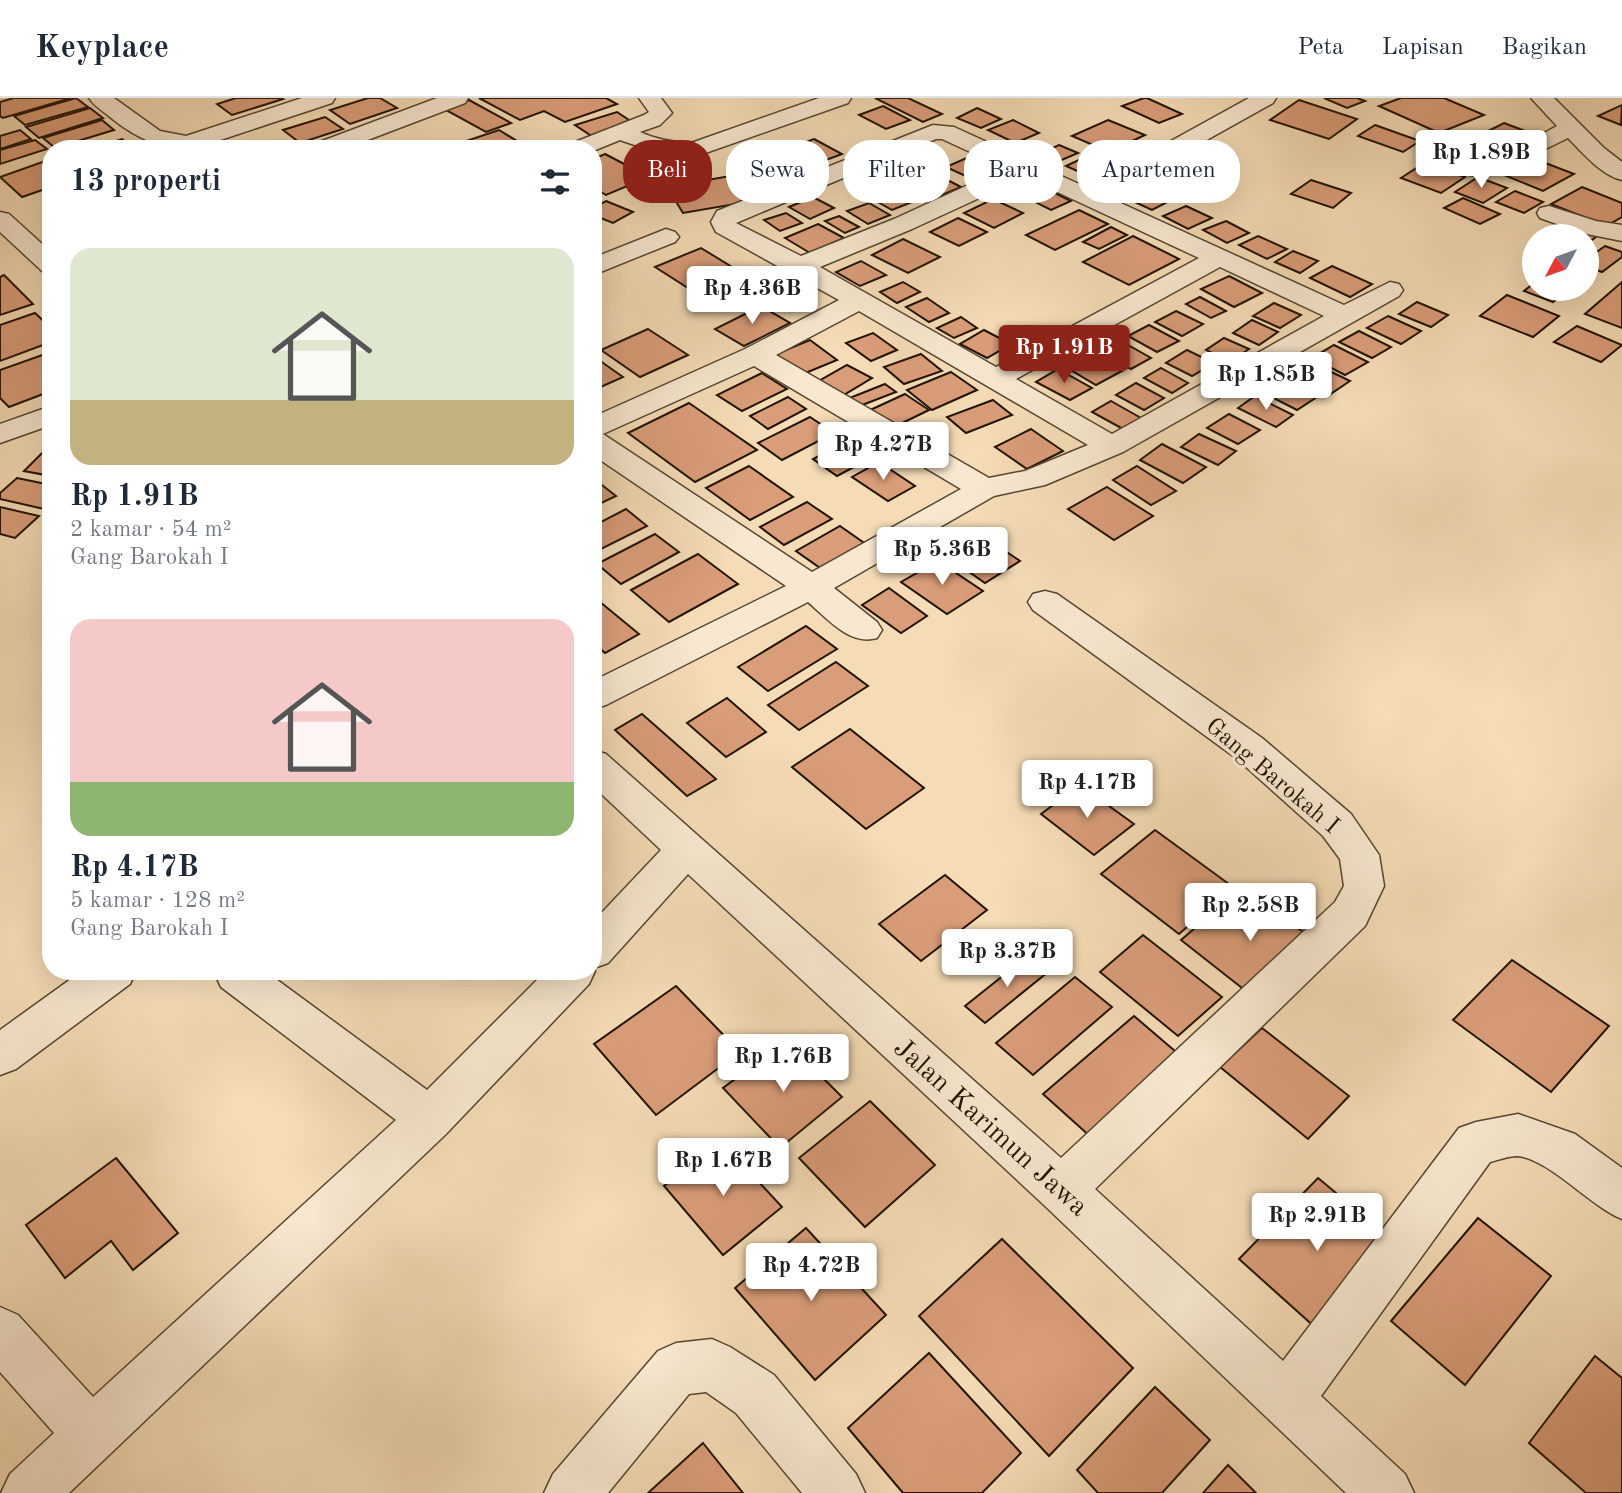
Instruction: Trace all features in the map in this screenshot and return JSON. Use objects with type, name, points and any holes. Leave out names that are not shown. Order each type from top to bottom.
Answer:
[{"type":"street","points":[[100,98],[153,137],[161,140]]},
{"type":"street","points":[[347,140],[457,98]]},
{"type":"street","points":[[622,133],[652,147],[697,149],[840,98]]},
{"type":"street","points":[[1191,140],[1265,98]]},
{"type":"street","points":[[1542,98],[1570,128],[1605,148],[1622,173]]},
{"type":"street","points":[[197,140],[318,99]]},
{"type":"street","points":[[602,140],[653,120],[655,105]]},
{"type":"street","points":[[1441,160],[1470,168],[1494,167],[1570,128]]},
{"type":"street","points":[[967,140],[946,132],[933,132],[726,216],[723,222],[726,227],[800,265],[1112,446]]},
{"type":"street","points":[[1063,185],[1347,316]]},
{"type":"street","points":[[800,265],[903,224],[964,196]]},
{"type":"street","points":[[1549,213],[1591,228],[1622,233]]},
{"type":"street","points":[[0,219],[42,258]]},
{"type":"street","points":[[602,263],[666,237]]},
{"type":"street","points":[[998,378],[1220,257]]},
{"type":"street","points":[[602,692],[811,587],[984,489],[1034,478],[1112,446],[1390,290]]},
{"type":"street","points":[[602,424],[755,355],[859,300]]},
{"type":"street","points":[[755,355],[984,489]]},
{"type":"street","points":[[0,435],[42,419]]},
{"type":"street","points":[[602,447],[811,587],[865,630]]},
{"type":"street","name":"Gang Barokah I","points":[[1045,602],[1249,748],[1338,825],[1359,855],[1364,886],[1350,914],[1061,1189]]},
{"type":"street","name":"Jalan Karimun Jawa","points":[[602,772],[1061,1189],[1387,1493]]},
{"type":"street","points":[[602,941],[687,848]]},
{"type":"street","points":[[0,1055],[103,980]]},
{"type":"street","points":[[244,980],[430,1119]]},
{"type":"street","points":[[29,1493],[430,1119],[565,980]]},
{"type":"street","points":[[1287,1399],[1476,1143],[1518,1135],[1558,1149],[1622,1196]]},
{"type":"street","points":[[0,1333],[92,1435]]},
{"type":"street","points":[[572,1493],[676,1369],[712,1365],[755,1394],[837,1493]]},
{"type":"building","points":[[14,98],[71,98],[3,118],[0,116],[0,102]]},
{"type":"building","points":[[76,98],[88,107],[25,125],[14,116]]},
{"type":"building","points":[[236,98],[283,99],[232,115],[217,104]]},
{"type":"building","points":[[368,98],[380,98],[397,108],[350,124],[330,110]]},
{"type":"building","points":[[479,98],[606,98],[617,104],[565,122],[544,111],[520,120]]},
{"type":"building","points":[[875,98],[908,98],[942,114],[923,122]]},
{"type":"building","points":[[1144,98],[1182,114],[1159,123],[1122,106]]},
{"type":"building","points":[[1324,98],[1357,98],[1365,101],[1347,108]]},
{"type":"building","points":[[1401,98],[1444,98],[1484,115],[1439,133],[1379,106]]},
{"type":"building","points":[[469,100],[511,123],[486,132],[444,109]]},
{"type":"building","points":[[1299,100],[1357,119],[1329,139],[1270,120]]},
{"type":"building","points":[[1622,105],[1621,125],[1598,116]]},
{"type":"building","points":[[883,106],[910,120],[886,129],[859,115]]},
{"type":"building","points":[[90,108],[103,118],[39,138],[26,127]]},
{"type":"building","points":[[977,108],[1001,119],[981,128],[957,118]]},
{"type":"building","points":[[617,112],[635,124],[593,137],[575,125]]},
{"type":"building","points":[[325,117],[343,129],[309,140],[296,140],[283,130]]},
{"type":"building","points":[[102,120],[114,130],[81,140],[43,138]]},
{"type":"building","points":[[1013,120],[1039,133],[1022,140],[1009,140],[988,130]]},
{"type":"building","points":[[1108,120],[1145,135],[1134,140],[1081,140],[1072,136]]},
{"type":"building","points":[[1504,123],[1538,136],[1498,156],[1464,143]]},
{"type":"building","points":[[1375,125],[1420,141],[1403,152],[1358,136]]},
{"type":"building","points":[[20,130],[31,139],[0,149],[0,136]]},
{"type":"building","points":[[499,130],[515,140],[469,140]]},
{"type":"building","points":[[1436,136],[1479,151],[1462,161],[1419,145]]},
{"type":"building","points":[[35,140],[42,145],[42,151],[0,164],[0,150]]},
{"type":"building","points":[[829,147],[842,154],[829,159]]},
{"type":"building","points":[[1063,147],[1077,153],[1063,159]]},
{"type":"building","points":[[605,154],[623,163],[623,188],[606,195],[602,193],[602,155]]},
{"type":"building","points":[[964,159],[964,175],[950,169],[950,165]]},
{"type":"building","points":[[1535,159],[1574,174],[1543,191],[1504,175]]},
{"type":"building","points":[[1077,161],[1077,171],[1066,166]]},
{"type":"building","points":[[42,162],[42,190],[22,197],[0,177]]},
{"type":"building","points":[[1424,163],[1465,177],[1441,193],[1401,178]]},
{"type":"building","points":[[726,177],[726,203],[741,203],[683,213],[677,203],[712,203],[712,179]]},
{"type":"building","points":[[1478,177],[1507,188],[1483,203],[1455,192]]},
{"type":"building","points":[[1311,180],[1351,193],[1333,208],[1291,194]]},
{"type":"building","points":[[950,181],[961,187],[950,192]]},
{"type":"building","points":[[1582,187],[1622,203],[1622,217],[1606,226],[1551,204]]},
{"type":"building","points":[[1515,191],[1543,202],[1524,213],[1496,202]]},
{"type":"building","points":[[1063,197],[1071,201],[1051,210],[1037,203],[1063,203]]},
{"type":"building","points":[[1463,198],[1500,214],[1480,224],[1444,208]]},
{"type":"building","points":[[606,201],[633,212],[613,223],[602,219],[602,203]]},
{"type":"building","points":[[799,203],[824,203],[834,208],[810,219],[789,207]]},
{"type":"building","points":[[869,203],[890,215],[868,224],[847,211]]},
{"type":"building","points":[[880,203],[910,203],[892,210]]},
{"type":"building","points":[[985,203],[1002,203],[1023,213],[994,228],[964,213]]},
{"type":"building","points":[[1137,203],[1166,203],[1152,210]]},
{"type":"building","points":[[1186,206],[1212,218],[1188,229],[1163,216]]},
{"type":"building","points":[[1079,210],[1108,224],[1055,250],[1026,235]]},
{"type":"building","points":[[786,213],[802,223],[780,231],[764,220]]},
{"type":"building","points":[[839,216],[859,227],[845,233],[825,221]]},
{"type":"building","points":[[958,218],[987,232],[959,246],[930,232]]},
{"type":"building","points":[[1226,221],[1249,233],[1227,243],[1203,230]]},
{"type":"building","points":[[818,224],[844,238],[810,253],[785,238]]},
{"type":"building","points":[[1111,227],[1127,235],[1099,249],[1083,242]]},
{"type":"building","points":[[1133,236],[1179,259],[1129,285],[1083,262]]},
{"type":"building","points":[[1258,236],[1287,249],[1267,259],[1239,245]]},
{"type":"building","points":[[903,239],[940,257],[908,273],[872,255]]},
{"type":"building","points":[[1605,246],[1622,252],[1622,257],[1602,272],[1600,250]]},
{"type":"building","points":[[701,248],[742,273],[696,293],[655,267]]},
{"type":"building","points":[[1293,251],[1318,261],[1300,273],[1275,262]]},
{"type":"building","points":[[861,261],[886,275],[860,286],[836,272]]},
{"type":"building","points":[[1332,266],[1372,284],[1350,297],[1310,278]]},
{"type":"building","points":[[776,273],[805,290],[775,304],[746,286]]},
{"type":"building","points":[[4,275],[33,304],[0,315],[0,277]]},
{"type":"building","points":[[1229,276],[1262,293],[1234,307],[1201,289]]},
{"type":"building","points":[[903,282],[920,292],[897,303],[880,292]]},
{"type":"building","points":[[1622,282],[1622,328],[1585,314]]},
{"type":"building","points":[[1507,295],[1559,316],[1533,337],[1480,316]]},
{"type":"building","points":[[1200,297],[1226,311],[1211,318],[1186,304]]},
{"type":"building","points":[[927,298],[949,313],[929,322],[906,307]]},
{"type":"building","points":[[1417,302],[1448,315],[1431,327],[1399,314]]},
{"type":"building","points":[[1274,303],[1301,315],[1280,328],[1253,316]]},
{"type":"building","points":[[761,306],[790,323],[744,346],[715,329]]},
{"type":"building","points":[[1176,311],[1203,324],[1182,336],[1155,322]]},
{"type":"building","points":[[35,313],[42,320],[42,345],[0,361],[0,325]]},
{"type":"building","points":[[1388,316],[1421,331],[1401,344],[1367,328]]},
{"type":"building","points":[[961,317],[977,328],[954,338],[937,328]]},
{"type":"building","points":[[1252,320],[1278,332],[1259,345],[1233,333]]},
{"type":"building","points":[[1149,325],[1179,341],[1157,352],[1128,336]]},
{"type":"building","points":[[1577,326],[1622,345],[1601,362],[1554,342]]},
{"type":"building","points":[[648,329],[688,355],[640,377],[602,350]]},
{"type":"building","points":[[984,330],[1011,344],[987,358],[960,344]]},
{"type":"building","points":[[1359,331],[1391,347],[1372,358],[1339,342]]},
{"type":"building","points":[[873,333],[897,350],[871,361],[846,343]]},
{"type":"building","points":[[1224,338],[1249,349],[1230,362],[1206,350]]},
{"type":"building","points":[[810,340],[837,360],[803,374],[776,354]]},
{"type":"building","points":[[1121,341],[1151,358],[1131,369],[1101,352]]},
{"type":"building","points":[[1334,345],[1368,362],[1345,375],[1312,358]]},
{"type":"building","points":[[1187,350],[1214,363],[1192,376],[1166,363]]},
{"type":"building","points":[[921,354],[942,371],[904,384],[884,367]]},
{"type":"building","points":[[42,355],[42,394],[9,407],[0,398],[0,370]]},
{"type":"building","points":[[1094,355],[1122,371],[1096,385],[1069,369]]},
{"type":"building","points":[[1309,361],[1350,381],[1329,395],[1288,374]]},
{"type":"building","points":[[602,362],[623,377],[602,386]]},
{"type":"building","points":[[847,365],[872,378],[842,396],[817,382]]},
{"type":"building","points":[[1161,368],[1188,383],[1172,393],[1144,378]]},
{"type":"building","points":[[1058,369],[1092,388],[1070,400],[1036,382]]},
{"type":"building","points":[[951,372],[977,390],[932,410],[907,390]]},
{"type":"building","points":[[762,373],[787,389],[742,411],[717,395]]},
{"type":"building","points":[[1284,381],[1317,397],[1297,410],[1264,393]]},
{"type":"building","points":[[1136,383],[1164,398],[1144,410],[1116,395]]},
{"type":"building","points":[[885,384],[896,392],[857,407],[847,399]]},
{"type":"building","points":[[905,394],[929,410],[892,428],[868,411]]},
{"type":"building","points":[[1255,396],[1293,415],[1276,427],[1238,408]]},
{"type":"building","points":[[788,397],[806,409],[768,429],[750,416]]},
{"type":"building","points":[[993,400],[1012,415],[966,433],[947,417]]},
{"type":"building","points":[[1111,401],[1141,418],[1123,429],[1092,412]]},
{"type":"building","points":[[689,403],[757,450],[695,482],[628,433]]},
{"type":"building","points":[[1229,414],[1260,430],[1238,444],[1207,428]]},
{"type":"building","points":[[810,417],[834,433],[782,460],[758,443]]},
{"type":"building","points":[[1031,429],[1063,451],[1027,469],[995,447]]},
{"type":"building","points":[[1199,434],[1236,451],[1218,465],[1181,447]]},
{"type":"building","points":[[846,441],[871,458],[837,476],[813,459]]},
{"type":"building","points":[[1162,444],[1206,467],[1183,483],[1140,460]]},
{"type":"building","points":[[42,453],[42,474],[24,471]]},
{"type":"building","points":[[879,462],[915,486],[888,501],[852,477]]},
{"type":"building","points":[[749,466],[793,497],[750,520],[706,488]]},
{"type":"building","points":[[1137,466],[1176,491],[1151,505],[1113,480]]},
{"type":"building","points":[[17,478],[42,483],[42,509],[0,499],[0,493]]},
{"type":"building","points":[[602,485],[616,496],[602,503]]},
{"type":"building","points":[[1107,487],[1153,516],[1114,540],[1068,509]]},
{"type":"building","points":[[807,502],[832,519],[784,545],[760,527]]},
{"type":"building","points":[[0,507],[39,516],[15,538],[0,534]]},
{"type":"building","points":[[626,509],[647,526],[602,548],[602,521]]},
{"type":"building","points":[[840,526],[867,545],[823,570],[796,551]]},
{"type":"building","points":[[655,534],[679,552],[621,584],[602,568],[602,561]]},
{"type":"building","points":[[983,536],[1020,561],[985,583],[948,557]]},
{"type":"building","points":[[698,554],[738,584],[669,622],[631,590]]},
{"type":"building","points":[[938,561],[983,591],[947,614],[901,582]]},
{"type":"building","points":[[889,588],[927,616],[901,633],[862,605]]},
{"type":"building","points":[[602,604],[639,634],[605,653],[602,650]]},
{"type":"building","points":[[806,626],[837,649],[768,691],[738,667]]},
{"type":"building","points":[[836,662],[868,686],[799,730],[768,705]]},
{"type":"building","points":[[727,698],[766,732],[726,757],[687,723]]},
{"type":"building","points":[[642,714],[716,779],[687,796],[615,730]]},
{"type":"building","points":[[850,729],[924,788],[866,829],[792,767]]},
{"type":"building","points":[[1080,785],[1134,824],[1094,855],[1041,814]]},
{"type":"building","points":[[1155,830],[1233,887],[1179,934],[1101,874]]},
{"type":"building","points":[[945,875],[987,910],[921,961],[879,924]]},
{"type":"building","points":[[1243,887],[1318,943],[1256,999],[1181,940]]},
{"type":"building","points":[[1143,935],[1222,997],[1178,1036],[1100,972]]},
{"type":"building","points":[[1029,955],[1048,972],[985,1023],[965,1006]]},
{"type":"building","points":[[1512,960],[1609,1026],[1551,1092],[1453,1020]]},
{"type":"building","points":[[1075,977],[1112,1007],[1033,1075],[996,1043]]},
{"type":"building","points":[[676,986],[740,1052],[656,1115],[594,1044]]},
{"type":"building","points":[[1134,1016],[1182,1057],[1093,1139],[1043,1094]]},
{"type":"building","points":[[1262,1028],[1349,1096],[1308,1139],[1220,1067]]},
{"type":"building","points":[[786,1041],[842,1097],[780,1148],[723,1088]]},
{"type":"building","points":[[870,1101],[935,1165],[865,1227],[799,1158]]},
{"type":"building","points":[[721,1141],[782,1207],[723,1255],[664,1186]]},
{"type":"building","points":[[116,1158],[178,1233],[133,1270],[111,1241],[65,1278],[26,1225]]},
{"type":"building","points":[[1318,1178],[1395,1242],[1317,1329],[1239,1259]]},
{"type":"building","points":[[1478,1218],[1551,1276],[1465,1385],[1391,1321]]},
{"type":"building","points":[[806,1228],[886,1315],[815,1380],[735,1288]]},
{"type":"building","points":[[1002,1239],[1133,1368],[1049,1456],[919,1316]]},
{"type":"building","points":[[929,1353],[1021,1453],[982,1493],[903,1493],[848,1428]]},
{"type":"building","points":[[1595,1356],[1622,1378],[1622,1493],[1586,1493],[1529,1443]]},
{"type":"building","points":[[1155,1387],[1210,1440],[1162,1493],[1098,1493],[1077,1470]]},
{"type":"building","points":[[703,1443],[743,1493],[648,1493]]},
{"type":"building","points":[[1228,1465],[1256,1493],[1203,1493]]}]
